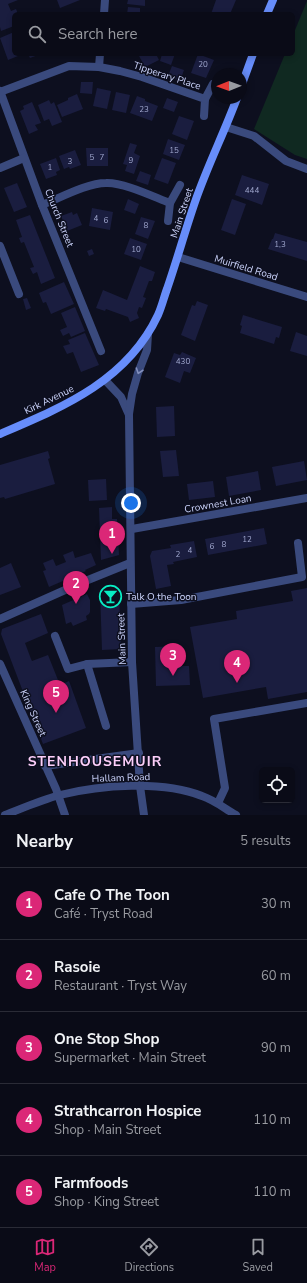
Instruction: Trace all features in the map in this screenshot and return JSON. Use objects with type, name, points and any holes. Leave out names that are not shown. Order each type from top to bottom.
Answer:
[{"type":"street","points":[[104,12],[105,0]]},
{"type":"street","points":[[268,12],[272,0]]},
{"type":"street","points":[[99,67],[100,56]]},
{"type":"street","points":[[247,71],[252,56]]},
{"type":"street","name":"Tipperary Place","points":[[0,92],[69,66],[99,67],[142,77],[205,99]]},
{"type":"street","name":"Tipperary Place","points":[[204,116],[205,99],[211,88]]},
{"type":"street","name":"Church Street","points":[[0,92],[42,205],[101,351]]},
{"type":"street","name":"Main Street","points":[[129,415],[121,397],[105,380],[134,352],[148,334],[159,314],[195,201],[235,104]]},
{"type":"street","points":[[226,127],[254,136],[286,161],[307,169]]},
{"type":"street","points":[[0,168],[24,158]]},
{"type":"street","points":[[42,205],[97,184],[108,183],[123,186],[170,203]]},
{"type":"street","points":[[168,221],[170,203],[180,185]]},
{"type":"street","points":[[0,246],[19,294]]},
{"type":"street","name":"Muirfield Road","points":[[178,257],[307,297]]},
{"type":"street","name":"Main Street","points":[[144,812],[140,786],[132,662],[130,563],[132,529],[129,415],[136,380],[147,350],[148,334]]},
{"type":"street","name":"Kirk Avenue","points":[[0,434],[54,411],[105,380]]},
{"type":"street","name":"Crownest Loan","points":[[132,529],[307,498]]},
{"type":"street","points":[[131,604],[181,600],[302,577],[298,543]]},
{"type":"street","points":[[0,618],[130,563]]},
{"type":"street","points":[[54,636],[68,669],[87,664],[132,662]]},
{"type":"street","name":"King Street","points":[[0,664],[58,795],[65,815]]},
{"type":"street","points":[[87,664],[106,726]]},
{"type":"street","points":[[218,803],[225,788],[214,719],[307,703]]},
{"type":"street","points":[[45,766],[138,752]]},
{"type":"street","name":"Hallam Road","points":[[5,815],[58,795],[99,788],[140,786],[183,790],[201,795],[218,803],[236,815]]},
{"type":"green space","points":[[307,1],[307,159],[295,155],[254,129],[284,56],[295,56],[295,30]]},
{"type":"building","points":[[0,0],[18,0],[8,4],[11,11],[16,9],[17,12],[12,12],[12,27],[1,31]]},
{"type":"building","points":[[57,0],[80,0],[60,8]]},
{"type":"building","points":[[128,0],[145,0],[145,6],[127,4]]},
{"type":"building","points":[[216,0],[236,0],[231,12],[212,12]]},
{"type":"building","points":[[128,7],[140,8],[140,12],[127,12]]},
{"type":"building","points":[[12,33],[12,56],[18,56],[8,60],[0,38]]},
{"type":"building","points":[[139,56],[157,56],[159,60],[145,67]]},
{"type":"building","points":[[161,56],[174,56],[171,65],[160,61]]},
{"type":"building","points":[[197,56],[203,56],[214,60],[206,78],[191,73]]},
{"type":"building","points":[[172,66],[184,70],[180,81],[168,76]]},
{"type":"building","points":[[81,82],[93,82],[92,94],[80,93]]},
{"type":"building","points":[[97,88],[111,91],[107,109],[93,106]]},
{"type":"building","points":[[116,92],[130,95],[126,113],[112,110]]},
{"type":"building","points":[[77,94],[83,109],[62,117],[57,105]]},
{"type":"building","points":[[137,96],[158,106],[152,121],[130,113]]},
{"type":"building","points":[[167,98],[178,102],[174,112],[163,108]]},
{"type":"building","points":[[49,100],[51,104],[54,102],[62,122],[52,126],[49,119],[44,121],[38,105]]},
{"type":"building","points":[[32,102],[41,123],[35,125],[38,130],[29,134],[20,111],[24,109],[23,106]]},
{"type":"building","points":[[179,116],[194,121],[187,140],[172,134]]},
{"type":"building","points":[[168,139],[185,145],[179,160],[163,154]]},
{"type":"building","points":[[130,143],[137,145],[134,153],[140,156],[134,174],[125,171],[127,165],[123,164]]},
{"type":"building","points":[[86,148],[108,148],[108,166],[87,166]]},
{"type":"building","points":[[75,150],[81,165],[70,169],[69,167],[64,169],[59,156]]},
{"type":"building","points":[[56,158],[60,170],[56,172],[57,175],[46,179],[40,164]]},
{"type":"building","points":[[162,158],[176,163],[168,184],[154,179]]},
{"type":"building","points":[[140,171],[151,175],[148,185],[136,181]]},
{"type":"building","points":[[242,175],[269,184],[262,205],[235,195]]},
{"type":"building","points":[[17,183],[27,207],[14,212],[4,188]]},
{"type":"building","points":[[128,199],[139,204],[135,214],[124,210]]},
{"type":"building","points":[[232,199],[246,204],[235,235],[221,230]]},
{"type":"building","points":[[92,208],[113,212],[110,230],[89,226]]},
{"type":"building","points":[[72,212],[73,215],[77,213],[82,225],[67,231],[61,216]]},
{"type":"building","points":[[30,215],[55,278],[41,284],[37,272],[33,274],[30,268],[34,267],[24,242],[21,243],[19,238],[22,237],[16,220]]},
{"type":"building","points":[[141,217],[155,221],[148,239],[135,234]]},
{"type":"building","points":[[275,233],[307,242],[307,261],[268,249]]},
{"type":"building","points":[[130,238],[147,244],[141,260],[124,254]]},
{"type":"building","points":[[92,249],[94,254],[89,256],[87,251]]},
{"type":"building","points":[[140,266],[155,272],[152,281],[149,281],[143,297],[146,298],[142,308],[139,307],[137,313],[139,318],[130,322],[128,317],[106,309],[105,311],[96,308],[103,290],[127,300]]},
{"type":"building","points":[[64,282],[74,304],[51,314],[46,302],[43,303],[39,293]]},
{"type":"building","points":[[27,298],[31,308],[26,310],[23,299]]},
{"type":"building","points":[[197,301],[208,305],[195,341],[181,335],[192,305],[195,306]]},
{"type":"building","points":[[75,307],[85,331],[71,337],[69,333],[63,336],[60,330],[67,327],[61,313]]},
{"type":"building","points":[[243,315],[282,327],[279,338],[276,337],[274,344],[240,333],[242,326],[240,325]]},
{"type":"building","points":[[296,332],[307,336],[307,356],[290,351]]},
{"type":"building","points":[[85,333],[99,365],[81,372],[73,352],[67,354],[63,346],[70,344],[68,340]]},
{"type":"building","points":[[182,352],[196,358],[190,373],[184,371],[180,383],[165,377],[174,353],[180,355]]},
{"type":"building","points":[[174,406],[175,436],[157,437],[156,407]]},
{"type":"building","points":[[176,450],[179,476],[163,477],[160,451]]},
{"type":"building","points":[[48,451],[50,458],[48,459],[55,484],[5,499],[4,497],[0,498],[0,465]]},
{"type":"building","points":[[304,461],[307,480],[276,486],[272,467]]},
{"type":"building","points":[[258,471],[261,490],[229,496],[226,477]]},
{"type":"building","points":[[106,479],[107,500],[89,501],[88,480]]},
{"type":"building","points":[[213,481],[215,497],[189,500],[187,484]]},
{"type":"building","points":[[112,507],[112,519],[117,519],[119,555],[101,560],[99,508]]},
{"type":"building","points":[[264,528],[267,544],[208,555],[205,539]]},
{"type":"building","points":[[194,541],[197,557],[173,562],[174,564],[167,565],[171,586],[156,589],[150,556],[152,551],[171,548],[170,545]]},
{"type":"building","points":[[73,551],[75,558],[91,553],[96,565],[49,587],[43,571],[46,570],[43,563],[53,559],[56,566],[66,562],[63,555]]},
{"type":"building","points":[[11,563],[21,587],[0,595],[0,568]]},
{"type":"building","points":[[115,585],[119,588],[121,649],[102,650],[100,591]]},
{"type":"building","points":[[307,588],[307,692],[268,699],[266,687],[203,698],[190,627],[237,619],[236,611],[293,601],[291,591]]},
{"type":"building","points":[[87,594],[90,600],[90,612],[86,616],[87,620],[73,626],[71,622],[66,624],[62,605]]},
{"type":"building","points":[[41,614],[48,633],[25,643],[31,659],[32,661],[48,655],[60,685],[69,681],[86,728],[43,744],[1,634],[2,629]]},
{"type":"building","points":[[179,646],[179,666],[189,666],[190,685],[156,686],[155,647]]},
{"type":"place","name":"Cafe O The Toon","points":[[112,554]]},
{"type":"place","name":"Talk O the Toon","points":[[111,597]]},
{"type":"place","name":"Rasoie","points":[[76,604]]},
{"type":"place","name":"One Stop Shop","points":[[173,676]]},
{"type":"place","name":"Strathcarron Hospice","points":[[237,683]]},
{"type":"place","name":"Farmfoods","points":[[56,713]]},
{"type":"district","name":"STENHOUSEMUIR","points":[[95,761]]}]
